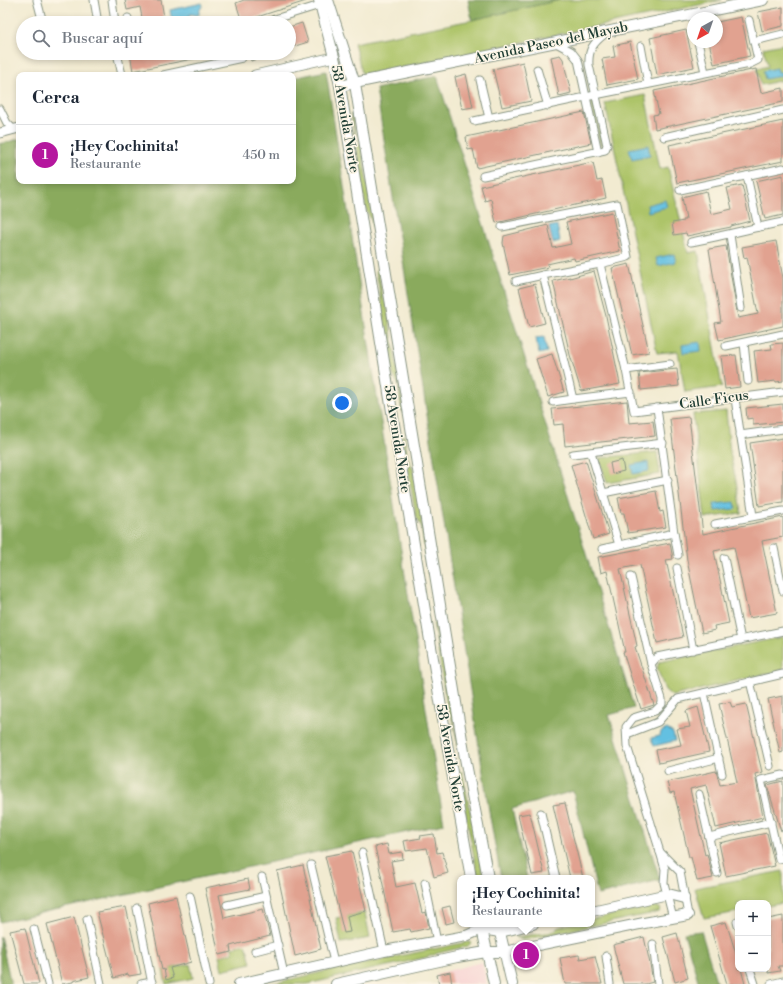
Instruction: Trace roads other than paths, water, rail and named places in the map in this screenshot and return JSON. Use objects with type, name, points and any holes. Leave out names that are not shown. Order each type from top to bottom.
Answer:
[{"type":"main road","name":"Avenida Paseo del Mayab","points":[[340,86],[763,0]]},
{"type":"main road","name":"58 Avenida Norte","points":[[322,2],[340,86],[421,588],[470,875]]},
{"type":"main road","name":"58 Avenida Norte","points":[[322,2],[355,84],[465,758],[487,875]]},
{"type":"main road","points":[[367,260],[383,258]]},
{"type":"main road","points":[[394,424],[410,421]]},
{"type":"main road","points":[[421,588],[437,584]]},
{"type":"main road","points":[[450,761],[465,758]]},
{"type":"main road","points":[[595,910],[668,894],[684,898]]},
{"type":"main road","points":[[336,984],[361,981],[486,952],[504,952],[688,916]]},
{"type":"main road","points":[[481,927],[494,984]]},
{"type":"main road","points":[[239,984],[283,968],[334,962],[383,946],[437,942],[466,936],[481,927],[499,928],[512,984]]},
{"type":"street","points":[[37,0],[41,16]]},
{"type":"street","points":[[94,0],[97,16]]},
{"type":"street","points":[[112,0],[114,16]]},
{"type":"street","points":[[282,16],[322,2]]},
{"type":"street","points":[[474,121],[705,72],[750,64],[758,60],[749,20]]},
{"type":"street","points":[[483,176],[605,150],[607,145],[589,65],[589,55],[596,41],[608,31]]},
{"type":"street","points":[[754,41],[783,34]]},
{"type":"street","points":[[556,43],[571,51],[578,60],[598,152]]},
{"type":"street","points":[[641,46],[648,84]]},
{"type":"street","points":[[699,48],[705,72]]},
{"type":"street","points":[[269,72],[334,58]]},
{"type":"street","points":[[119,60],[121,72]]},
{"type":"street","points":[[178,72],[233,60]]},
{"type":"street","points":[[580,67],[589,65]]},
{"type":"street","points":[[537,69],[548,106]]},
{"type":"street","points":[[480,80],[489,118]]},
{"type":"street","points":[[0,109],[7,123],[16,128]]},
{"type":"street","points":[[664,137],[783,110]]},
{"type":"street","points":[[0,133],[16,128]]},
{"type":"street","points":[[680,190],[783,168]]},
{"type":"street","points":[[747,176],[758,227]]},
{"type":"street","points":[[502,227],[616,204],[628,257],[600,264],[516,280]]},
{"type":"street","points":[[691,242],[730,235],[783,222]]},
{"type":"street","points":[[730,235],[741,308]]},
{"type":"street","points":[[553,402],[631,392],[600,264]]},
{"type":"street","points":[[543,275],[573,399]]},
{"type":"street","points":[[726,346],[783,334]]},
{"type":"street","points":[[744,343],[748,381]]},
{"type":"street","points":[[626,370],[670,364]]},
{"type":"street","name":"Calle Ficus","points":[[631,392],[634,411],[748,395],[783,392]]},
{"type":"street","points":[[735,398],[753,516]]},
{"type":"street","points":[[657,408],[678,555]]},
{"type":"street","points":[[740,435],[783,429]]},
{"type":"street","points":[[573,454],[663,443]]},
{"type":"street","points":[[591,452],[619,544]]},
{"type":"street","points":[[604,493],[668,480]]},
{"type":"street","points":[[715,524],[783,511]]},
{"type":"street","points":[[602,549],[674,533]]},
{"type":"street","points":[[774,548],[783,591]]},
{"type":"street","points":[[724,558],[741,640]]},
{"type":"street","points":[[677,568],[693,650]]},
{"type":"street","points":[[631,577],[651,664],[662,699],[662,704],[655,711],[633,718],[626,727],[627,746],[665,869],[664,883],[673,918]]},
{"type":"street","points":[[651,664],[657,657],[783,631]]},
{"type":"street","points":[[627,734],[658,722],[678,699],[783,674]]},
{"type":"street","points":[[750,681],[770,766]]},
{"type":"street","points":[[704,693],[722,774]]},
{"type":"street","points":[[668,771],[719,758]]},
{"type":"street","points":[[783,775],[761,780],[779,859],[783,858]]},
{"type":"street","points":[[699,794],[717,873]]},
{"type":"street","points":[[542,813],[555,875]]},
{"type":"street","points":[[709,837],[771,822]]},
{"type":"street","points":[[660,852],[680,872],[688,916]]},
{"type":"street","points":[[362,853],[383,946]]},
{"type":"street","points":[[311,865],[334,962]]},
{"type":"street","points":[[262,876],[283,968]]},
{"type":"street","points":[[425,883],[437,942]]},
{"type":"street","points":[[190,896],[209,982]]},
{"type":"street","points":[[227,905],[266,896]]},
{"type":"street","points":[[136,908],[152,983],[141,984]]},
{"type":"street","points":[[87,919],[101,984]]},
{"type":"street","points":[[34,929],[48,984]]},
{"type":"street","points":[[653,944],[658,984]]},
{"type":"street","points":[[255,951],[278,945]]},
{"type":"street","points":[[606,956],[610,984]]},
{"type":"street","points":[[751,972],[755,984]]},
{"type":"street","points":[[771,984],[783,981]]},
{"type":"water","points":[[202,3],[203,5],[199,11],[199,15],[191,14],[189,16],[171,16],[170,10]]},
{"type":"water","points":[[777,68],[778,72],[781,72],[782,76],[765,79],[763,71]]},
{"type":"water","points":[[648,145],[650,155],[632,159],[629,149]]},
{"type":"water","points":[[665,200],[667,207],[648,212],[647,205]]},
{"type":"water","points":[[557,225],[560,241],[553,243],[549,227]]},
{"type":"water","points":[[674,254],[676,262],[658,266],[656,258]]},
{"type":"water","points":[[544,337],[547,352],[539,354],[536,338]]},
{"type":"water","points":[[700,342],[701,351],[683,353],[682,345]]},
{"type":"water","points":[[648,462],[649,471],[633,474],[631,465]]},
{"type":"water","points":[[735,502],[736,509],[715,511],[714,504]]},
{"type":"water","points":[[667,729],[673,733],[675,741],[654,746],[651,738],[660,736],[661,732]]},
{"type":"place","name":"¡Hey Cochinita!","points":[[526,955]]}]
